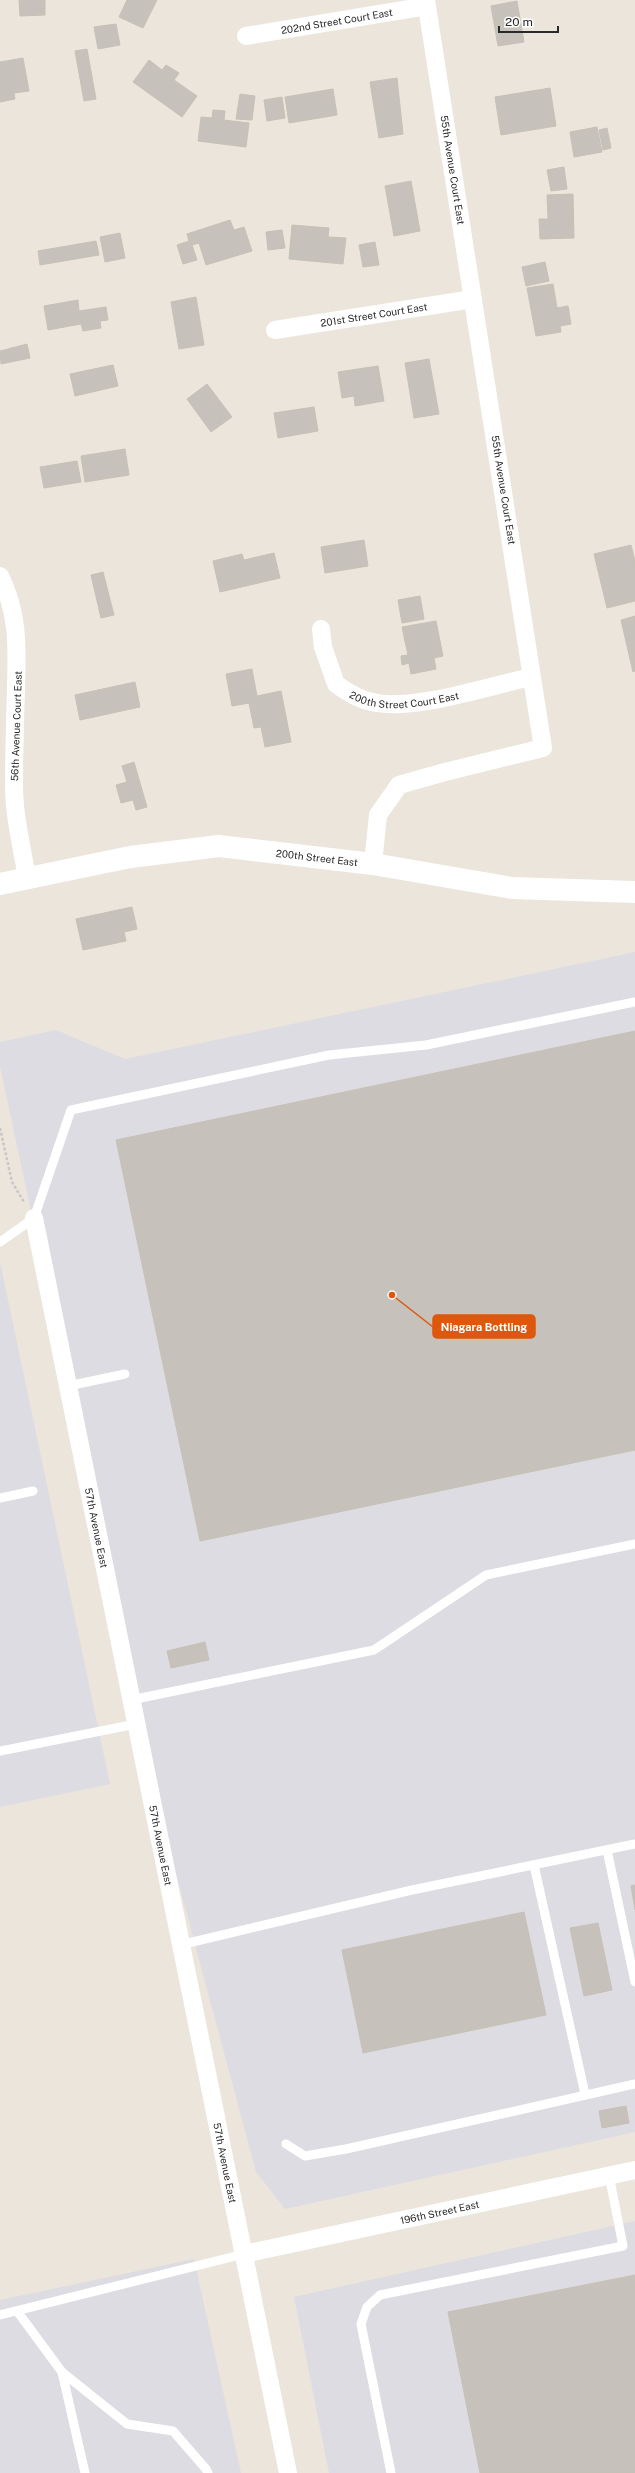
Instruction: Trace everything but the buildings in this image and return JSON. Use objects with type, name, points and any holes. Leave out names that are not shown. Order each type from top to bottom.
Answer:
[{"type":"street","name":"202nd Street Court East","points":[[246,36],[427,3]]},
{"type":"street","name":"55th Avenue Court East","points":[[374,864],[378,816],[399,785],[543,748],[531,677],[511,530],[427,3]]},
{"type":"street","name":"201st Street Court East","points":[[275,330],[473,299]]},
{"type":"street","name":"56th Avenue Court East","points":[[0,576],[15,622],[17,637],[18,666],[14,787],[16,820],[27,878]]},
{"type":"street","name":"200th Street Court East","points":[[321,629],[323,648],[336,684],[361,699],[377,703],[406,705],[531,677]]},
{"type":"street","name":"200th Street East","points":[[0,884],[130,857],[219,846],[374,864],[512,888],[635,892]]},
{"type":"street","name":"57th Avenue East","points":[[34,1218],[288,2473]]},
{"type":"street","name":"196th Street East","points":[[244,2254],[635,2170]]},
{"type":"lane","points":[[0,1242],[34,1218],[71,1110],[329,1055],[426,1045],[635,1002]]},
{"type":"lane","points":[[68,1386],[125,1374]]},
{"type":"lane","points":[[0,1498],[33,1491]]},
{"type":"lane","points":[[131,1700],[374,1650],[486,1575],[635,1544]]},
{"type":"lane","points":[[0,1751],[136,1724]]},
{"type":"lane","points":[[180,1944],[412,1890],[635,1844]]},
{"type":"lane","points":[[607,1850],[635,1982]]},
{"type":"lane","points":[[534,1865],[586,2094]]},
{"type":"lane","points":[[286,2144],[305,2156],[312,2155],[405,2137],[586,2094],[635,2084]]},
{"type":"lane","points":[[391,2473],[361,2324],[367,2307],[380,2296],[623,2246],[610,2175]]},
{"type":"lane","points":[[0,2315],[244,2254]]},
{"type":"lane","points":[[16,2311],[62,2372],[127,2424],[173,2431],[208,2473]]},
{"type":"lane","points":[[62,2372],[84,2473]]},
{"type":"path","points":[[0,1128],[12,1182],[34,1218]]},
{"type":"shaded area","points":[[635,952],[635,2132],[285,2209],[256,2172],[157,1803],[0,1066],[0,1042],[56,1030],[125,1059]]},
{"type":"shaded area","points":[[0,1262],[110,1784],[0,1807]]},
{"type":"shaded area","points":[[635,2221],[635,2473],[329,2473],[294,2297]]},
{"type":"shaded area","points":[[194,2259],[241,2473],[0,2473],[0,2300]]},
{"type":"place","name":"Niagara Bottling","points":[[392,1295]]}]
